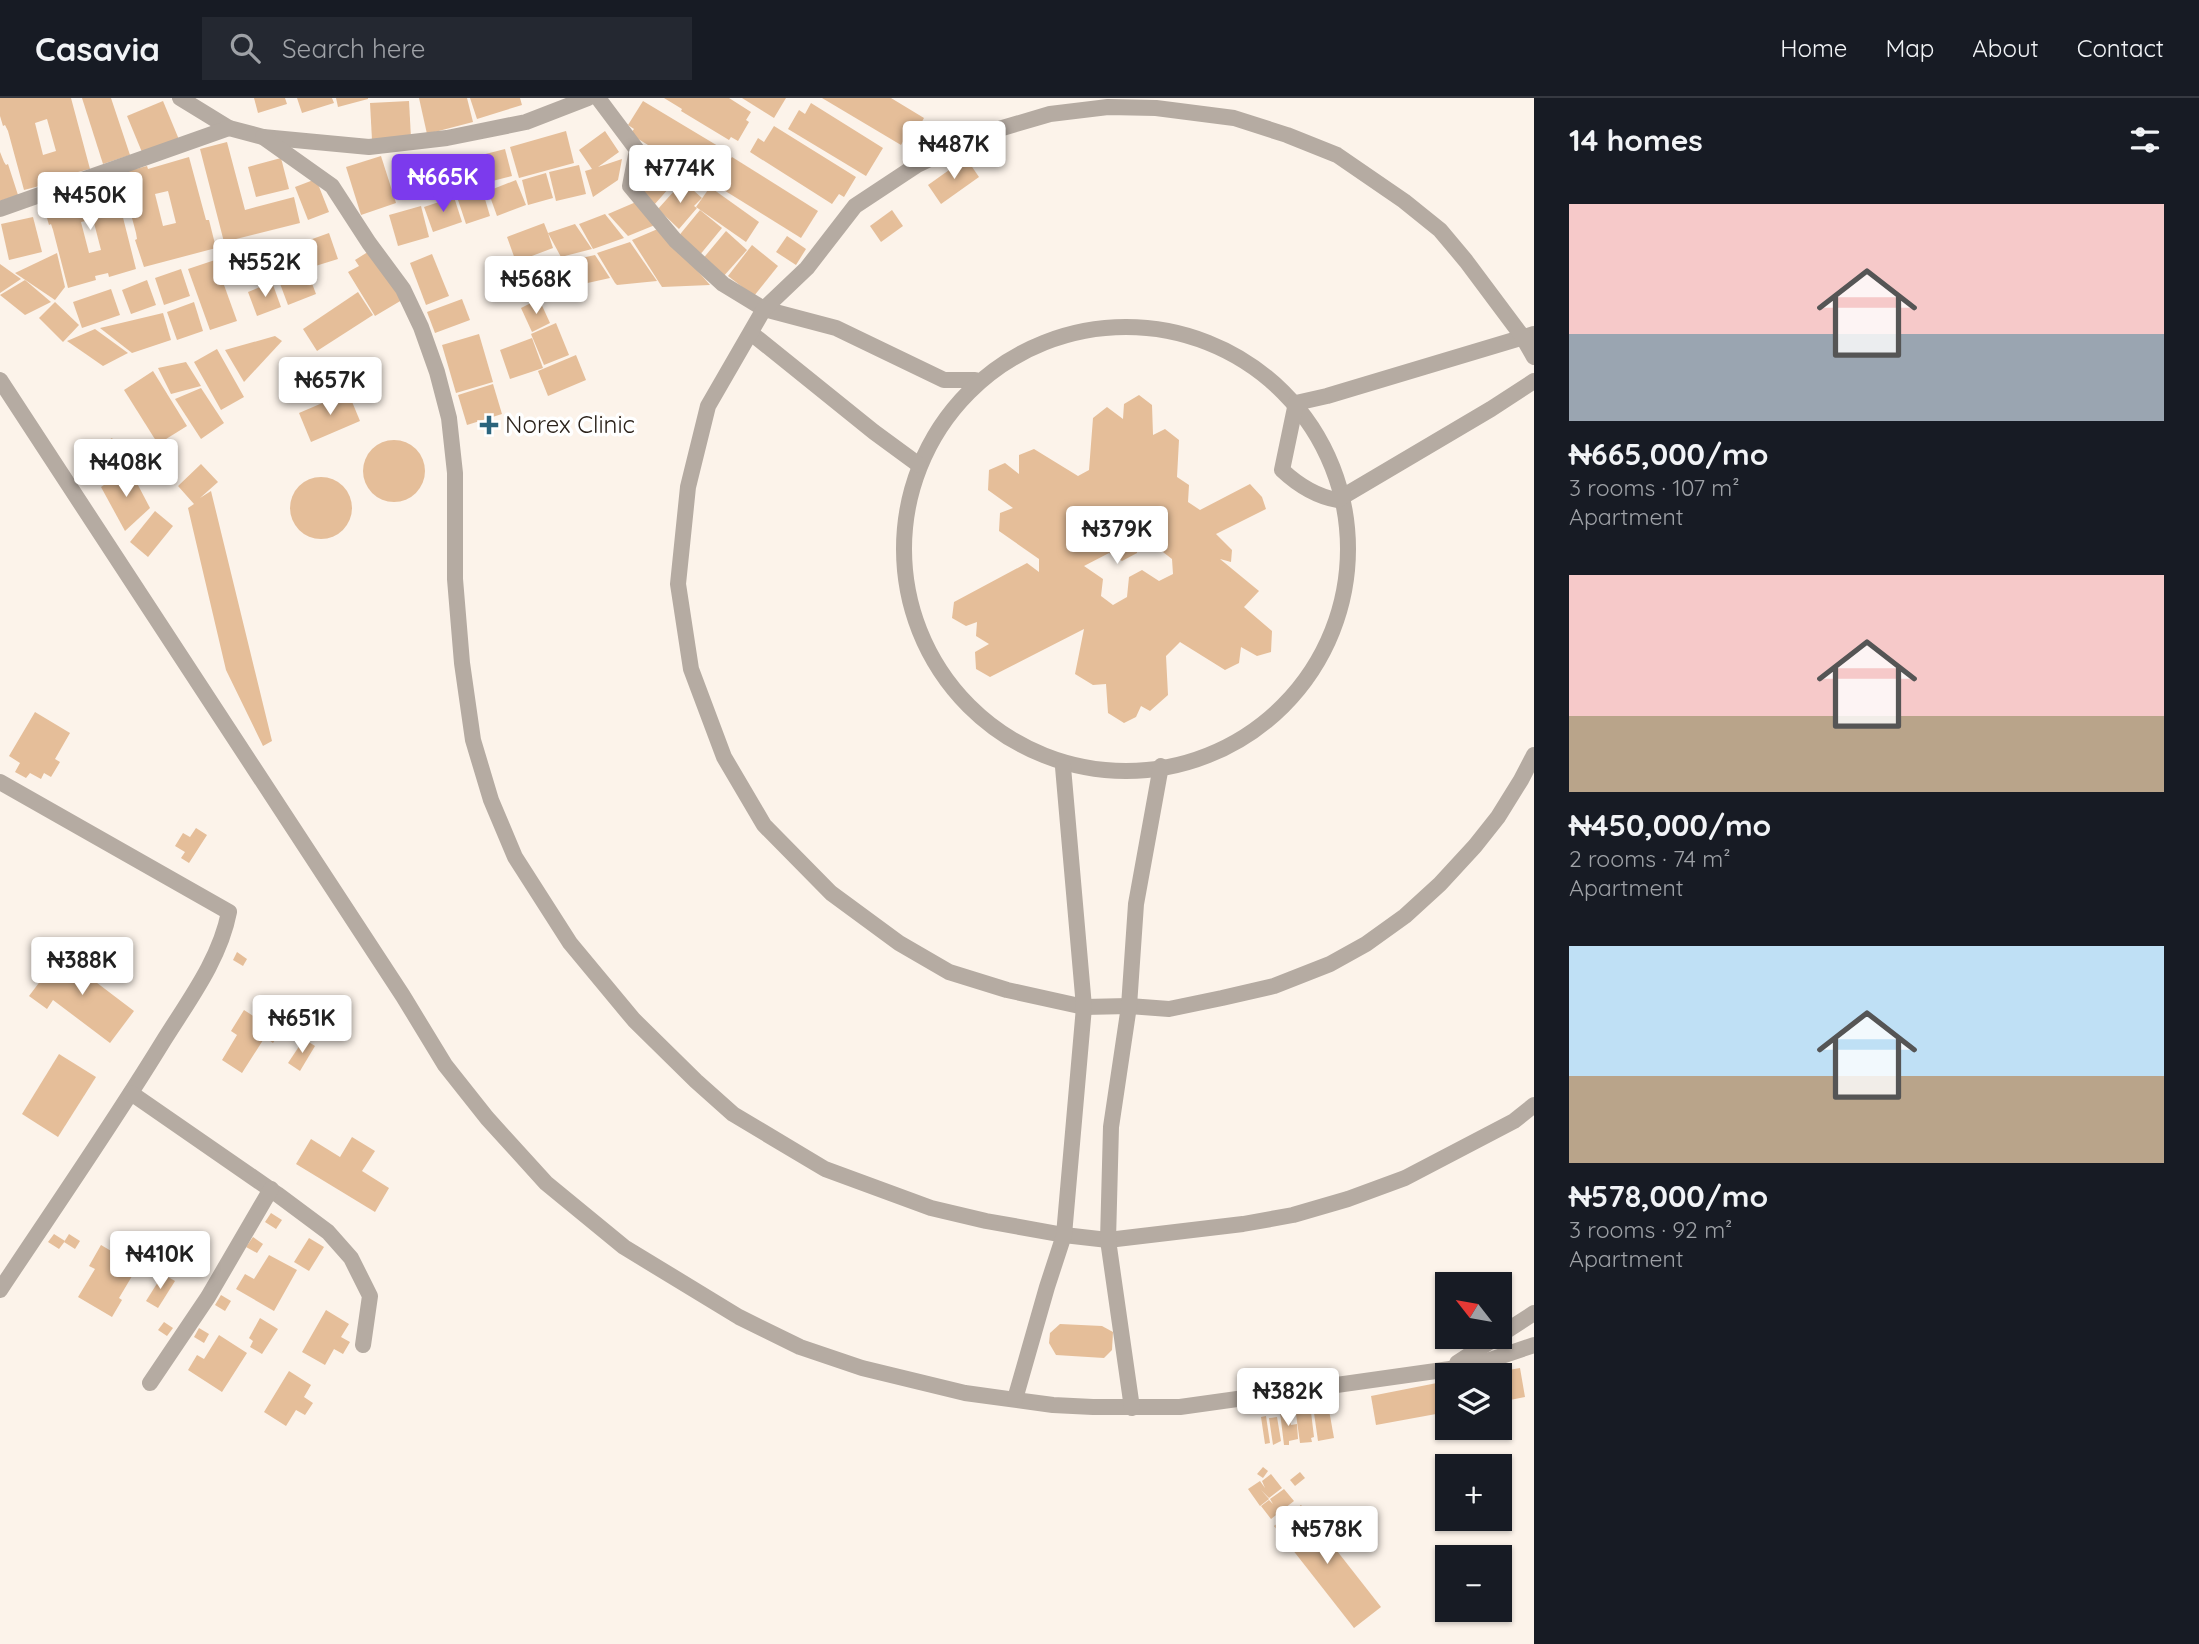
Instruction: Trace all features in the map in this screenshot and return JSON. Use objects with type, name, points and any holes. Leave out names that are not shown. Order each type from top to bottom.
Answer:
[{"type":"street","points":[[180,98],[229,128],[263,137],[369,147],[447,138],[526,122],[559,103],[588,98]]},
{"type":"street","points":[[598,98],[637,150],[630,186],[675,240],[723,284],[764,309],[836,328],[944,380],[975,380]]},
{"type":"street","points":[[1534,357],[1528,335],[1440,230],[1404,201],[1337,155],[1234,118],[1157,108],[1108,107],[1050,114],[982,134],[917,165],[855,206],[807,268],[764,309],[708,406],[688,487],[678,584],[691,669],[724,757],[764,825],[831,893],[899,943],[949,972],[1007,990],[1084,1007],[1169,1009],[1274,986],[1329,964],[1366,944],[1405,916],[1440,884],[1475,846],[1504,808],[1534,755]]},
{"type":"street","points":[[0,209],[229,128]]},
{"type":"street","points":[[263,137],[332,186],[403,289],[421,327],[437,372],[449,418],[455,473],[456,591],[462,663],[473,740],[491,800],[515,857],[570,943],[634,1020],[696,1082],[733,1114],[825,1169],[931,1209],[1064,1236],[1108,1240],[1243,1224],[1293,1215],[1348,1199],[1405,1178],[1514,1121],[1534,1105]]},
{"type":"street","points":[[1162,327],[1214,343],[1260,369],[1296,403],[1324,449],[1343,496],[1348,525],[1347,567],[1338,615],[1318,659],[1292,698],[1258,728],[1225,749],[1161,766],[1119,772],[1063,766],[1008,741],[971,712],[933,661],[919,627],[910,593],[906,551],[910,509],[919,465],[954,404],[975,380],[1028,349],[1086,329],[1162,327]]},
{"type":"street","points":[[751,333],[919,465]]},
{"type":"street","points":[[1296,403],[1528,335]]},
{"type":"street","points":[[0,380],[396,984],[444,1065],[487,1118],[546,1183],[624,1247],[740,1317],[800,1347],[862,1368],[965,1393],[1053,1405],[1181,1407],[1435,1371]]},
{"type":"street","points":[[1296,403],[1282,470],[1294,481],[1322,497],[1337,499],[1534,381]]},
{"type":"street","points":[[1015,1399],[1064,1236],[1084,1007],[1063,766]]},
{"type":"street","points":[[1132,1408],[1108,1240],[1111,1127],[1129,1006],[1136,904],[1161,766]]},
{"type":"street","points":[[0,782],[229,912],[225,933],[198,985],[131,1093],[0,1290]]},
{"type":"street","points":[[131,1093],[271,1189],[328,1232],[351,1258],[370,1296],[363,1345]]},
{"type":"street","points":[[150,1383],[208,1297],[271,1189]]},
{"type":"street","points":[[1512,1327],[1534,1313]]},
{"type":"street","points":[[1478,1363],[1534,1345]]},
{"type":"street","points":[[1459,1363],[1480,1349]]},
{"type":"building","points":[[0,98],[71,98],[90,169],[50,179],[51,183],[24,190],[8,131],[0,116]],"holes":[[[47,119],[56,151],[43,155],[35,123]]]},
{"type":"building","points":[[82,98],[111,98],[130,155],[103,164]]},
{"type":"building","points":[[254,98],[285,98],[287,104],[258,113]]},
{"type":"building","points":[[297,98],[332,98],[334,103],[302,113]]},
{"type":"building","points":[[336,98],[368,98],[368,99],[338,107]]},
{"type":"building","points":[[419,98],[467,98],[473,122],[427,134]]},
{"type":"building","points":[[470,98],[520,98],[522,105],[477,119]]},
{"type":"building","points":[[664,98],[729,98],[751,112],[746,120],[749,122],[738,141],[731,137],[729,140]]},
{"type":"building","points":[[742,98],[786,98],[774,118]]},
{"type":"building","points":[[822,98],[891,98],[924,118],[912,140],[906,136],[901,145]]},
{"type":"building","points":[[163,101],[180,142],[144,157],[127,116]]},
{"type":"building","points":[[409,101],[411,138],[372,140],[370,103]]},
{"type":"building","points":[[643,101],[723,149],[719,155],[722,157],[707,181],[630,134],[634,129],[628,125]]},
{"type":"building","points":[[811,103],[883,148],[866,176],[788,129],[799,110],[805,114]]},
{"type":"building","points":[[774,126],[856,177],[844,197],[839,194],[832,204],[750,152],[758,138],[764,142]]},
{"type":"building","points":[[566,131],[574,163],[519,178],[510,147]]},
{"type":"building","points":[[605,131],[619,152],[598,167],[622,159],[618,180],[593,197],[585,171],[592,169],[579,150]]},
{"type":"building","points":[[227,142],[245,210],[294,197],[300,223],[224,242],[200,149]]},
{"type":"building","points":[[505,149],[512,176],[469,187],[462,160]]},
{"type":"building","points":[[0,152],[6,165],[8,164],[18,195],[0,201]]},
{"type":"building","points":[[651,154],[678,178],[654,205],[631,184],[641,173],[637,169]]},
{"type":"building","points":[[381,156],[396,203],[361,215],[346,167]]},
{"type":"building","points":[[189,157],[216,248],[144,267],[120,173],[147,166],[148,169]],"holes":[[[168,191],[176,223],[163,226],[155,194]]]},
{"type":"building","points":[[732,157],[818,211],[801,238],[714,184]]},
{"type":"building","points":[[281,158],[289,189],[256,197],[248,167]]},
{"type":"building","points":[[966,158],[979,177],[941,204],[928,185]]},
{"type":"building","points":[[452,161],[459,183],[406,200],[400,183],[407,181],[405,176]]},
{"type":"building","points":[[579,165],[586,194],[556,201],[549,172]]},
{"type":"building","points":[[546,173],[553,198],[528,205],[522,180]]},
{"type":"building","points":[[113,178],[136,269],[109,277],[108,273],[95,276],[96,280],[68,288],[53,230],[41,197]],"holes":[[[93,219],[101,250],[89,253],[81,222]]]},
{"type":"building","points":[[316,179],[329,212],[308,220],[295,187]]},
{"type":"building","points":[[516,180],[526,205],[497,216],[488,191]]},
{"type":"building","points":[[683,181],[702,198],[679,229],[658,209]]},
{"type":"building","points":[[710,187],[759,222],[746,242],[696,207]]},
{"type":"building","points":[[482,189],[490,216],[466,224],[457,197]]},
{"type":"building","points":[[454,197],[462,222],[433,232],[424,207]]},
{"type":"building","points":[[636,202],[655,225],[628,236],[608,214]]},
{"type":"building","points":[[421,206],[429,237],[398,246],[389,215]]},
{"type":"building","points":[[700,210],[722,228],[699,256],[677,238]]},
{"type":"building","points":[[892,210],[903,226],[881,242],[870,226]]},
{"type":"building","points":[[605,214],[624,238],[593,249],[579,224]]},
{"type":"building","points":[[33,217],[42,252],[9,260],[1,224]]},
{"type":"building","points":[[544,223],[553,248],[516,262],[507,237]]},
{"type":"building","points":[[575,224],[592,249],[561,257],[548,233]]},
{"type":"building","points":[[660,228],[710,285],[662,287],[632,240]]},
{"type":"building","points":[[726,231],[747,250],[722,278],[701,261]]},
{"type":"building","points":[[329,233],[338,259],[309,268],[301,243]]},
{"type":"building","points":[[787,236],[806,249],[796,265],[776,252]]},
{"type":"building","points":[[630,242],[657,281],[615,283],[597,253]]},
{"type":"building","points":[[297,243],[304,269],[277,276],[270,251]]},
{"type":"building","points":[[752,245],[778,266],[754,296],[728,276]]},
{"type":"building","points":[[262,250],[270,274],[243,283],[236,259]]},
{"type":"building","points":[[371,250],[402,300],[375,316],[348,272],[359,266],[355,260]]},
{"type":"building","points":[[57,253],[65,287],[55,300],[15,273]]},
{"type":"building","points":[[432,254],[449,296],[426,305],[410,263]]},
{"type":"building","points":[[595,255],[610,278],[583,284],[568,261]]},
{"type":"building","points":[[215,260],[237,321],[210,330],[188,269]]},
{"type":"building","points":[[0,264],[21,279],[0,293]]},
{"type":"building","points":[[181,269],[190,296],[164,305],[155,278]]},
{"type":"building","points":[[307,270],[316,294],[288,305],[279,281]]},
{"type":"building","points":[[25,280],[51,302],[25,315],[0,295]]},
{"type":"building","points":[[147,280],[156,305],[131,314],[122,290]]},
{"type":"building","points":[[272,282],[281,307],[257,316],[248,292]]},
{"type":"building","points":[[111,289],[120,315],[82,328],[73,302]]},
{"type":"building","points":[[358,292],[373,315],[317,351],[303,329]]},
{"type":"building","points":[[462,299],[470,320],[435,333],[427,312]]},
{"type":"building","points":[[539,299],[550,323],[532,332],[521,308]]},
{"type":"building","points":[[55,302],[79,325],[63,342],[39,318]]},
{"type":"building","points":[[194,302],[203,331],[177,340],[167,312]]},
{"type":"building","points":[[163,313],[171,340],[132,353],[100,328]]},
{"type":"building","points":[[556,323],[569,355],[544,365],[531,334]]},
{"type":"building","points":[[95,329],[128,353],[103,366],[67,341]]},
{"type":"building","points":[[479,334],[493,382],[456,393],[442,345]]},
{"type":"building","points":[[275,336],[282,341],[244,382],[225,350]]},
{"type":"building","points":[[532,338],[543,368],[510,379],[500,350]]},
{"type":"building","points":[[217,349],[244,397],[221,410],[194,362]]},
{"type":"building","points":[[576,355],[586,380],[548,396],[538,371]]},
{"type":"building","points":[[186,362],[201,386],[171,394],[158,368]]},
{"type":"building","points":[[153,371],[187,426],[158,444],[124,390]]},
{"type":"building","points":[[493,384],[502,414],[467,425],[458,395]]},
{"type":"building","points":[[201,388],[224,423],[201,439],[175,399]]},
{"type":"building","points":[[348,392],[360,421],[311,442],[299,413]]},
{"type":"building","points":[[1139,395],[1152,405],[1153,435],[1165,429],[1179,440],[1177,477],[1189,485],[1188,502],[1200,510],[1250,484],[1262,497],[1266,509],[1216,534],[1232,550],[1231,562],[1220,559],[1259,591],[1244,607],[1272,631],[1271,652],[1257,656],[1241,647],[1239,663],[1225,670],[1180,642],[1166,656],[1168,695],[1150,711],[1141,706],[1136,717],[1124,723],[1108,713],[1106,684],[1093,685],[1075,674],[1084,629],[990,677],[976,669],[975,652],[989,644],[976,636],[977,622],[966,626],[952,618],[954,602],[1027,563],[1039,572],[1039,559],[999,531],[1000,513],[1013,508],[988,490],[989,470],[1005,463],[1019,474],[1019,455],[1034,449],[1078,476],[1089,470],[1093,418],[1107,407],[1123,419],[1124,404]],"holes":[[[1161,527],[1159,549],[1172,559],[1173,574],[1159,581],[1142,570],[1129,577],[1127,597],[1113,605],[1101,596],[1103,579],[1084,566],[1109,553],[1122,561],[1137,553],[1138,538]]]},
{"type":"building","points":[[112,438],[127,463],[101,481],[85,457]]},
{"type":"building","points":[[388,440],[400,440],[416,449],[423,459],[423,483],[416,493],[400,502],[388,502],[377,497],[368,488],[363,477],[363,465],[368,454],[377,445]]},
{"type":"building","points":[[201,464],[218,482],[200,498],[211,491],[272,741],[263,746],[226,670],[188,508],[194,504],[178,486]]},
{"type":"building","points":[[129,468],[150,508],[125,531],[101,487]]},
{"type":"building","points":[[321,477],[333,479],[343,486],[350,496],[350,520],[343,530],[333,537],[321,539],[309,537],[299,530],[292,520],[290,508],[292,496],[299,486],[309,479]]},
{"type":"building","points":[[155,511],[173,526],[148,557],[130,542]]},
{"type":"building","points":[[35,712],[70,733],[55,759],[60,762],[51,777],[44,773],[41,779],[30,773],[26,778],[15,772],[20,763],[9,756]]},
{"type":"building","points":[[196,828],[207,835],[189,863],[181,858],[185,852],[175,846],[183,833],[190,837]]},
{"type":"building","points":[[66,947],[86,962],[80,970],[134,1011],[110,1043],[53,1000],[47,1009],[29,996]]},
{"type":"building","points":[[237,952],[247,959],[243,966],[233,960]]},
{"type":"building","points":[[244,1010],[258,1019],[263,1010],[285,1024],[273,1043],[265,1037],[242,1073],[222,1060],[237,1035],[231,1031]]},
{"type":"building","points":[[304,1039],[315,1046],[300,1071],[288,1063]]},
{"type":"building","points":[[59,1054],[96,1077],[58,1137],[22,1114]]},
{"type":"building","points":[[352,1137],[375,1151],[362,1171],[389,1188],[375,1212],[296,1164],[311,1139],[340,1157]]},
{"type":"building","points":[[271,1213],[282,1220],[276,1229],[265,1222]]},
{"type":"building","points":[[54,1234],[65,1241],[59,1249],[48,1242]]},
{"type":"building","points":[[69,1234],[80,1241],[75,1249],[64,1242]]},
{"type":"building","points":[[253,1237],[263,1244],[257,1253],[246,1247]]},
{"type":"building","points":[[309,1238],[324,1247],[309,1271],[294,1262]]},
{"type":"building","points":[[101,1245],[118,1255],[122,1248],[141,1261],[119,1298],[122,1300],[112,1317],[78,1297],[95,1269],[89,1266]]},
{"type":"building","points":[[269,1255],[297,1270],[274,1311],[236,1289],[245,1274],[254,1279]]},
{"type":"building","points":[[163,1274],[175,1281],[158,1308],[146,1301]]},
{"type":"building","points":[[221,1295],[231,1301],[225,1311],[215,1305]]},
{"type":"building","points":[[326,1310],[349,1324],[341,1337],[350,1342],[343,1354],[334,1349],[325,1365],[302,1352]]},
{"type":"building","points":[[260,1318],[278,1329],[262,1354],[250,1347],[253,1341],[249,1338]]},
{"type":"building","points":[[164,1322],[173,1328],[167,1336],[158,1330]]},
{"type":"building","points":[[1060,1324],[1102,1326],[1113,1332],[1112,1350],[1104,1358],[1056,1355],[1049,1343],[1050,1333]]},
{"type":"building","points":[[199,1328],[209,1334],[204,1343],[194,1337]]},
{"type":"building","points":[[219,1335],[247,1353],[222,1392],[188,1370],[197,1355],[204,1359]]},
{"type":"building","points":[[1520,1368],[1525,1397],[1512,1400],[1512,1369]]},
{"type":"building","points":[[289,1371],[311,1385],[304,1397],[313,1403],[305,1415],[296,1410],[286,1426],[264,1412]]},
{"type":"building","points":[[1435,1383],[1435,1414],[1376,1425],[1371,1396]]},
{"type":"building","points":[[1329,1410],[1334,1438],[1318,1441],[1314,1413]]},
{"type":"building","points":[[1289,1411],[1291,1425],[1297,1424],[1298,1439],[1284,1445],[1280,1412]]},
{"type":"building","points":[[1311,1412],[1314,1437],[1311,1438],[1312,1442],[1300,1443],[1296,1414]]},
{"type":"building","points":[[1266,1416],[1270,1443],[1265,1444],[1261,1417]]},
{"type":"building","points":[[1277,1417],[1281,1441],[1273,1445],[1269,1418]]},
{"type":"building","points":[[1263,1467],[1268,1471],[1263,1478],[1257,1474]]},
{"type":"building","points":[[1300,1472],[1305,1478],[1295,1486],[1290,1480]]},
{"type":"building","points":[[1271,1474],[1282,1488],[1269,1498],[1261,1490],[1269,1499],[1260,1506],[1248,1489],[1260,1481],[1265,1488],[1262,1481]]},
{"type":"building","points":[[1284,1489],[1294,1501],[1271,1519],[1261,1506],[1269,1500],[1273,1504],[1270,1499]]},
{"type":"building","points":[[1301,1505],[1381,1607],[1354,1628],[1274,1526]]},
{"type":"place","name":"Norex Clinic","points":[[489,425]]}]
